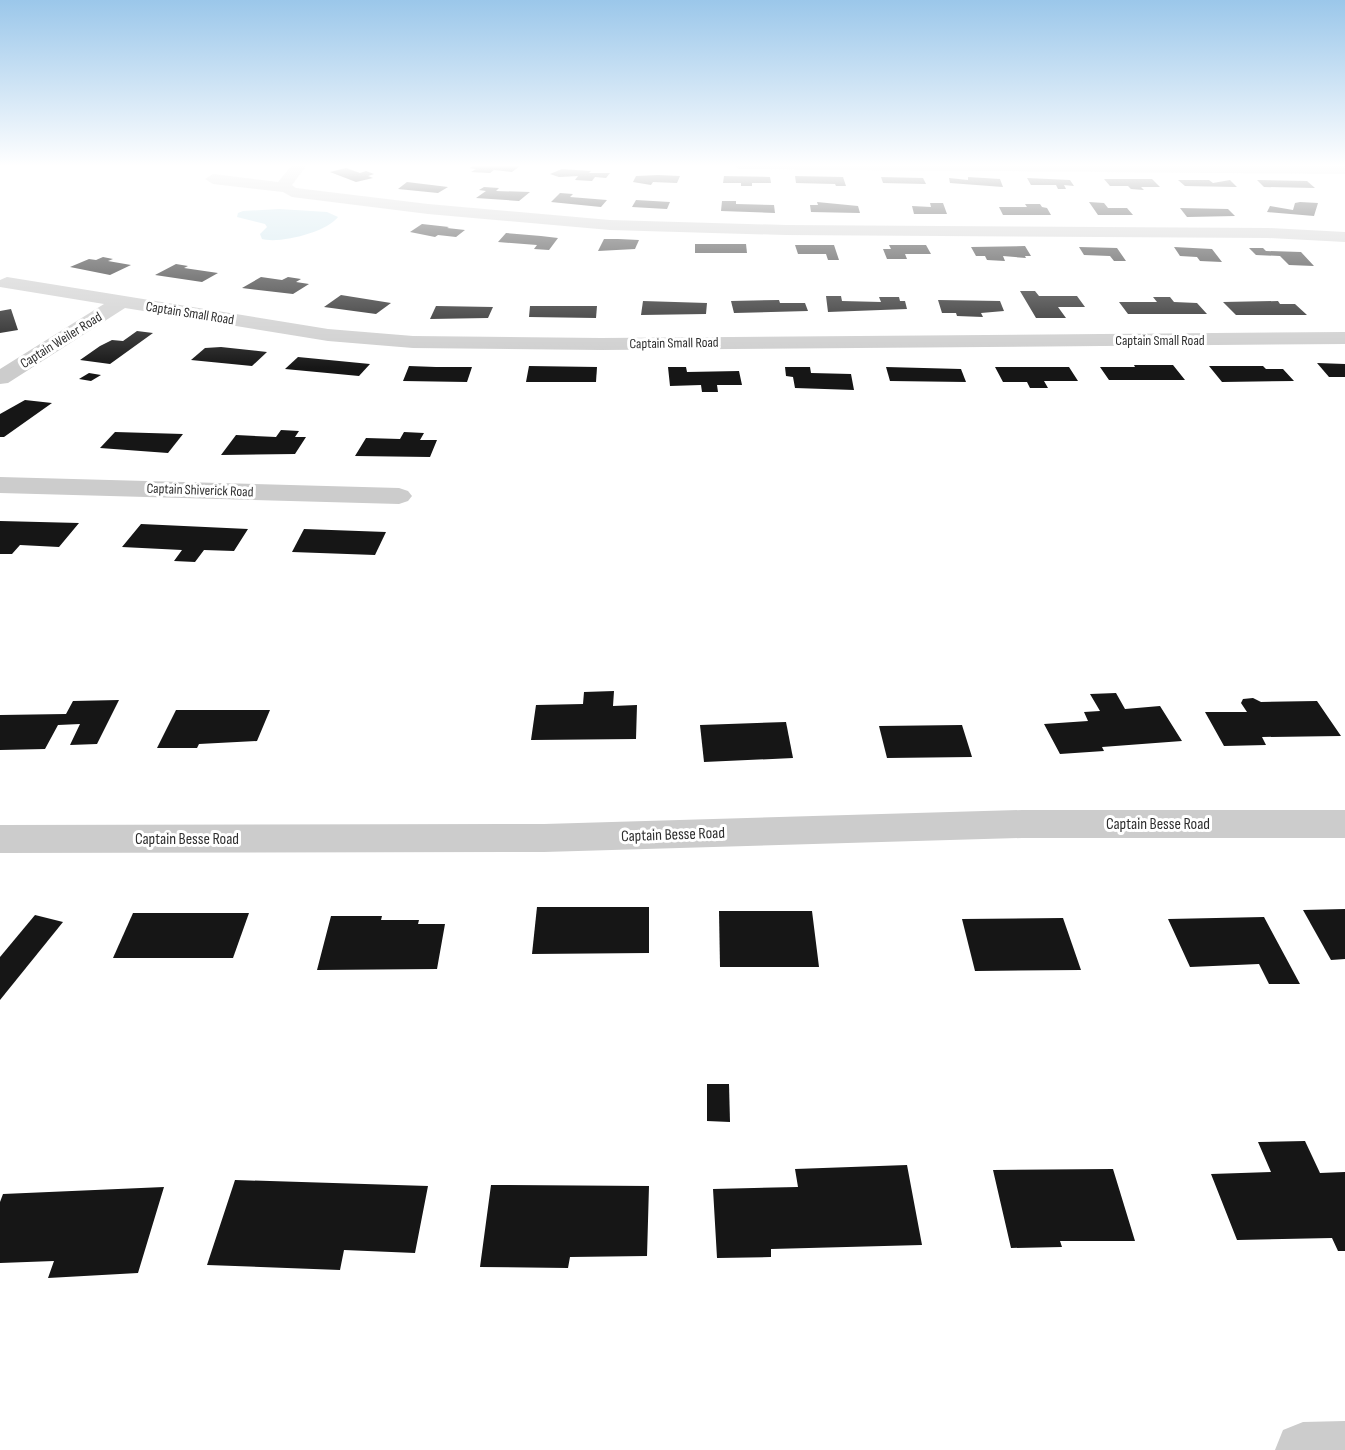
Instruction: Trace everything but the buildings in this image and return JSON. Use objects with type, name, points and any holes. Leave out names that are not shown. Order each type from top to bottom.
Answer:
[{"type":"street","points":[[1214,233],[1345,237]]},
{"type":"street","name":"Captain Small Road","points":[[7,283],[328,335],[412,342],[601,344],[1345,338]]},
{"type":"street","name":"Captain Weiler Road","points":[[0,378],[121,302]]},
{"type":"street","name":"Captain Shiverick Road","points":[[0,485],[399,496]]},
{"type":"street","name":"Captain Besse Road","points":[[0,839],[544,838],[1022,824],[1345,824]]},
{"type":"street","points":[[1303,1450],[1345,1449]]},
{"type":"water","points":[[312,233],[280,240],[262,239],[260,234]]}]
